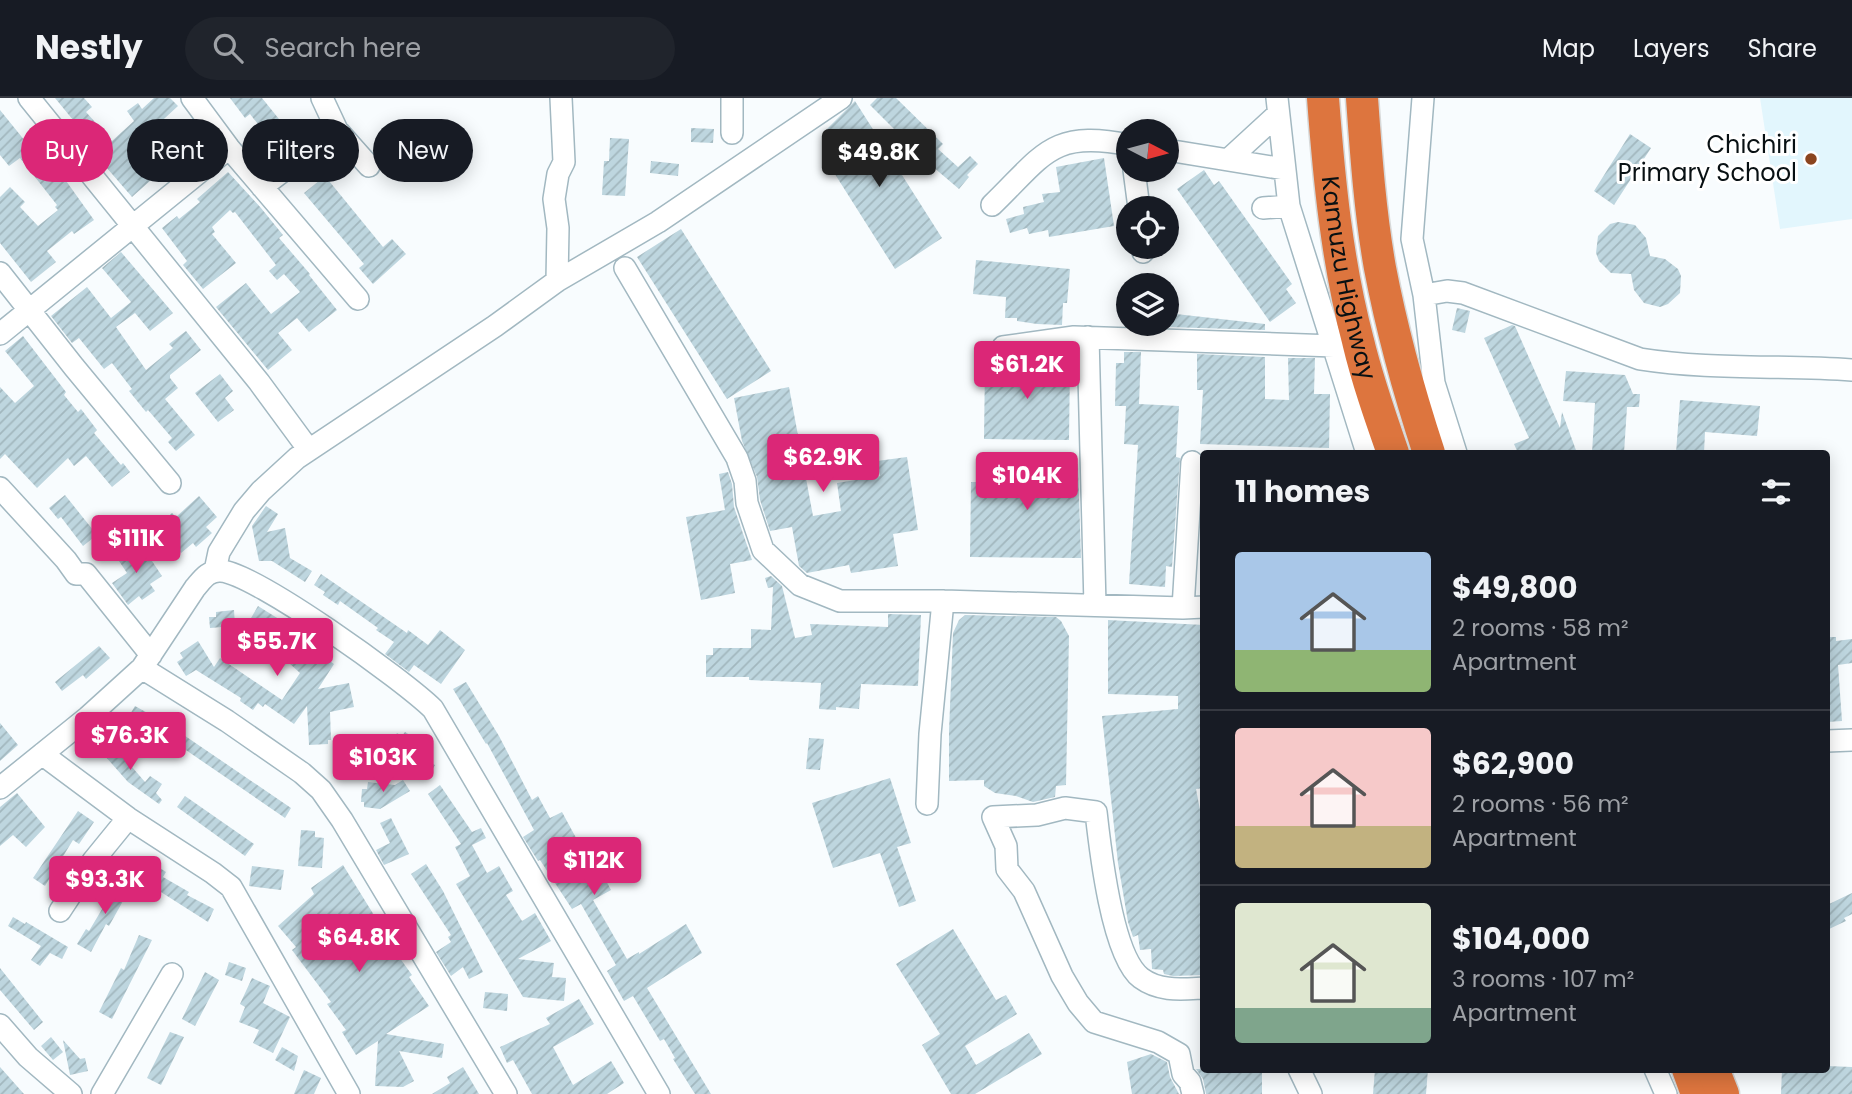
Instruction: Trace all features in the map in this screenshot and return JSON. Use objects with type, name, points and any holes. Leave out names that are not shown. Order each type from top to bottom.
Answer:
[{"type":"highway","name":"Kamuzu Highway","points":[[1323,98],[1334,213],[1343,273],[1357,341],[1392,450]]},
{"type":"highway","name":"Kamuzu Highway","points":[[1362,98],[1380,266],[1393,331],[1428,450]]},
{"type":"highway","points":[[1689,1073],[1697,1094]]},
{"type":"highway","points":[[1715,1073],[1723,1094]]},
{"type":"street","points":[[29,98],[259,382],[309,450]]},
{"type":"street","points":[[192,98],[229,148],[358,299]]},
{"type":"street","points":[[322,98],[332,119]]},
{"type":"street","points":[[557,281],[558,228],[554,199],[558,174],[564,162],[561,98]]},
{"type":"street","points":[[732,98],[732,133]]},
{"type":"street","points":[[215,571],[219,552],[252,500],[309,450],[495,326],[557,281],[658,222],[841,98]]},
{"type":"street","points":[[1423,98],[1412,239],[1424,295],[1434,383],[1456,450]]},
{"type":"street","points":[[1229,159],[1277,106]]},
{"type":"street","points":[[1277,106],[1289,206],[1366,450]]},
{"type":"street","points":[[992,205],[1038,158],[1059,144],[1081,140],[1116,142]]},
{"type":"street","points":[[0,334],[229,148]]},
{"type":"street","points":[[1180,152],[1284,169]]},
{"type":"street","points":[[359,155],[369,166]]},
{"type":"street","points":[[262,187],[269,182]]},
{"type":"street","points":[[1263,208],[1289,206]]},
{"type":"street","points":[[625,268],[737,458],[745,481],[747,503],[763,550],[800,585],[840,601],[1194,608],[1192,462]]},
{"type":"street","points":[[0,273],[170,483]]},
{"type":"street","points":[[1424,295],[1447,290],[1463,293],[1640,359],[1746,368],[1852,370]]},
{"type":"street","points":[[1003,346],[1088,337],[1334,346]]},
{"type":"street","points":[[1088,337],[1095,605]]},
{"type":"street","points":[[0,488],[66,559],[76,574],[86,574],[147,661],[302,773],[321,790],[342,820],[506,1094]]},
{"type":"street","points":[[0,788],[88,717],[147,661],[205,576],[215,571],[223,571],[245,579],[288,603],[433,709],[659,1094]]},
{"type":"street","points":[[927,804],[930,734],[943,601]]},
{"type":"street","points":[[1830,741],[1852,740]]},
{"type":"street","points":[[42,754],[128,818],[231,887],[349,1094]]},
{"type":"street","points":[[1193,1094],[1190,1082],[1183,1074],[1179,1054],[1158,1042],[1094,1022],[1079,1003],[1062,976],[1024,891],[1007,869],[1006,846],[993,817],[1037,815],[1065,808],[1096,812],[1101,855],[1122,948],[1140,977],[1166,990],[1200,988]]},
{"type":"street","points":[[60,911],[93,861],[128,818]]},
{"type":"street","points":[[102,1094],[172,974]]},
{"type":"street","points":[[0,1025],[28,1057],[71,1094]]},
{"type":"street","points":[[1302,1073],[1311,1094]]},
{"type":"street","points":[[1657,1073],[1666,1094]]},
{"type":"shaded area","name":"Chichiri Primary School","points":[[1760,98],[1852,98],[1852,219],[1780,229]]},
{"type":"building","points":[[55,98],[84,98],[92,107],[86,112],[92,119],[72,119]]},
{"type":"building","points":[[154,98],[170,98],[178,106],[164,119],[133,119],[127,111],[138,103],[142,109]]},
{"type":"building","points":[[230,98],[262,98],[279,119],[254,119],[250,114],[245,118]]},
{"type":"building","points":[[877,98],[896,98],[943,144],[938,149],[958,167],[970,156],[978,164],[967,175],[969,177],[959,189],[926,161],[870,105]]},
{"type":"building","points":[[855,101],[942,238],[895,269],[826,160],[840,151],[823,133]]},
{"type":"building","points":[[0,110],[21,136],[21,159],[9,166],[0,155]]},
{"type":"building","points":[[127,127],[127,182],[149,182],[132,197],[113,175],[113,140]]},
{"type":"building","points":[[691,128],[714,129],[713,143],[691,142]]},
{"type":"building","points":[[1630,134],[1651,148],[1614,205],[1594,191]]},
{"type":"building","points":[[610,138],[629,139],[625,196],[602,195],[604,161],[609,161]]},
{"type":"building","points":[[1104,158],[1114,226],[1049,237],[1048,230],[1029,234],[1027,228],[1010,233],[1006,219],[1024,214],[1023,207],[1044,202],[1042,194],[1060,192],[1056,167]]},
{"type":"building","points":[[651,161],[679,164],[678,176],[650,173]]},
{"type":"building","points":[[1204,170],[1214,185],[1219,181],[1292,284],[1286,289],[1296,303],[1270,322],[1177,189]]},
{"type":"building","points":[[228,172],[283,235],[279,238],[337,310],[309,332],[297,318],[278,333],[292,350],[268,370],[216,307],[246,283],[271,314],[300,292],[284,274],[277,280],[269,271],[276,265],[235,212],[230,210],[212,227],[215,232],[212,234],[236,263],[203,289],[183,265],[187,261],[162,228],[177,216],[179,219],[200,202],[197,199],[217,182],[228,182]]},
{"type":"building","points":[[39,182],[67,182],[94,220],[74,234],[72,231],[47,251],[56,262],[31,282],[0,243],[0,197],[10,187],[25,202],[20,207],[38,226],[58,210],[55,207],[57,205]]},
{"type":"building","points":[[318,182],[330,182],[383,247],[392,239],[406,254],[373,284],[359,268],[364,264],[304,193]]},
{"type":"building","points":[[1618,222],[1635,225],[1646,238],[1650,256],[1665,259],[1678,269],[1681,276],[1680,293],[1668,304],[1660,307],[1644,303],[1634,290],[1631,274],[1611,273],[1599,261],[1596,253],[1598,236],[1610,224]]},
{"type":"building","points":[[681,229],[771,371],[727,399],[637,257]]},
{"type":"building","points":[[121,252],[173,313],[150,331],[135,313],[116,327],[146,370],[173,348],[169,344],[186,331],[201,350],[170,375],[178,388],[165,399],[195,435],[176,451],[168,442],[172,438],[129,391],[132,389],[112,363],[104,369],[79,338],[72,343],[51,316],[87,287],[111,318],[131,302],[102,268]]},
{"type":"building","points":[[976,260],[1070,269],[1067,303],[1063,303],[1062,325],[1005,318],[1006,297],[973,294]]},
{"type":"building","points":[[1457,308],[1470,311],[1465,333],[1452,330]]},
{"type":"building","points":[[1179,314],[1265,324],[1265,330],[1179,327]]},
{"type":"building","points":[[1515,326],[1560,428],[1562,412],[1576,450],[1517,450],[1514,444],[1529,438],[1484,338]]},
{"type":"building","points":[[23,336],[66,392],[64,395],[78,412],[81,409],[97,430],[94,433],[130,472],[112,487],[86,456],[74,466],[68,458],[37,488],[5,454],[0,459],[0,387],[15,403],[34,386],[5,351]]},
{"type":"building","points":[[1124,352],[1141,352],[1139,404],[1179,406],[1176,457],[1180,458],[1172,567],[1166,566],[1165,587],[1129,584],[1138,445],[1124,444],[1126,406],[1115,406],[1116,363],[1124,363]]},
{"type":"building","points":[[1197,354],[1265,357],[1265,399],[1289,400],[1288,358],[1315,358],[1314,394],[1330,394],[1329,448],[1200,444],[1203,390],[1197,390]]},
{"type":"building","points":[[985,363],[1070,363],[1069,440],[984,439]]},
{"type":"building","points":[[1566,371],[1625,375],[1633,394],[1640,394],[1639,407],[1627,407],[1624,450],[1592,450],[1595,403],[1563,401]]},
{"type":"building","points":[[220,374],[233,391],[225,398],[234,410],[218,422],[195,393]]},
{"type":"building","points":[[789,387],[813,516],[841,511],[837,483],[880,476],[877,461],[907,457],[918,530],[893,534],[898,566],[851,573],[849,565],[807,573],[799,566],[792,527],[770,531],[760,500],[757,477],[742,441],[734,398]]},
{"type":"building","points":[[1680,400],[1760,406],[1757,436],[1705,432],[1704,450],[1676,450]]},
{"type":"building","points":[[988,463],[1078,464],[1081,558],[970,557],[971,482],[988,482]]},
{"type":"building","points":[[728,472],[734,507],[752,560],[730,564],[735,593],[701,600],[686,517],[725,510],[719,474]]},
{"type":"building","points":[[65,495],[97,535],[83,546],[61,517],[58,519],[49,508]]},
{"type":"building","points":[[199,496],[217,517],[206,527],[212,533],[196,547],[193,543],[181,553],[157,527],[172,513],[176,517]]},
{"type":"building","points":[[266,506],[278,514],[267,532],[285,528],[290,558],[312,571],[305,582],[272,561],[259,561],[252,526]]},
{"type":"building","points":[[133,542],[146,561],[150,558],[162,576],[150,584],[155,591],[142,600],[139,596],[128,605],[112,583],[127,573],[115,555]]},
{"type":"building","points":[[321,574],[428,645],[440,630],[465,650],[441,684],[414,665],[409,672],[385,654],[394,642],[340,601],[338,605],[323,595],[325,592],[314,585]]},
{"type":"building","points":[[771,576],[782,586],[795,638],[812,635],[810,624],[888,627],[888,614],[921,615],[918,686],[861,684],[859,709],[836,707],[836,710],[819,709],[821,683],[749,680],[749,677],[706,677],[706,655],[713,655],[713,648],[751,648],[751,629],[771,630],[773,587],[768,588],[765,578]]},
{"type":"building","points":[[258,606],[282,621],[276,631],[310,660],[313,656],[317,659],[320,654],[334,664],[318,689],[349,683],[354,707],[330,712],[331,740],[328,740],[328,744],[309,745],[307,706],[294,724],[265,704],[263,707],[258,703],[253,710],[240,701],[241,698],[196,670],[186,676],[177,662],[183,658],[180,653],[198,641],[214,667],[220,658],[282,700],[300,673],[268,644],[260,657],[237,642]]},
{"type":"building","points":[[234,610],[235,626],[210,628],[209,617],[216,617],[216,612]]},
{"type":"building","points":[[965,615],[1056,617],[1069,636],[1066,785],[1056,786],[1055,797],[1033,802],[995,793],[984,786],[984,780],[949,781],[953,633],[959,620]]},
{"type":"building","points":[[1108,620],[1200,625],[1200,788],[1196,789],[1200,810],[1200,975],[1173,976],[1164,974],[1163,970],[1152,969],[1151,949],[1140,950],[1138,935],[1133,937],[1118,863],[1102,716],[1178,709],[1178,696],[1108,694]]},
{"type":"building","points":[[1830,637],[1836,637],[1836,641],[1852,639],[1852,663],[1838,665],[1842,721],[1830,722]]},
{"type":"building","points":[[99,646],[110,658],[86,679],[83,675],[62,691],[55,682]]},
{"type":"building","points":[[466,682],[499,736],[532,800],[538,796],[550,818],[562,812],[581,847],[588,841],[603,858],[597,864],[611,890],[593,900],[627,959],[686,924],[702,953],[647,988],[711,1094],[695,1094],[664,1039],[660,1041],[633,996],[624,1001],[607,971],[616,965],[581,904],[572,909],[523,837],[534,830],[487,743],[453,689]]},
{"type":"building","points":[[135,706],[169,725],[291,808],[285,818],[164,735],[129,716]]},
{"type":"building","points":[[0,723],[18,745],[0,761]]},
{"type":"building","points":[[405,732],[427,746],[420,757],[435,765],[428,777],[394,759],[397,754],[387,748],[397,733],[402,736]]},
{"type":"building","points":[[107,738],[145,782],[150,776],[162,784],[156,793],[162,800],[159,804],[128,782],[97,747]]},
{"type":"building","points":[[809,738],[824,739],[820,770],[806,769]]},
{"type":"building","points":[[890,778],[911,843],[897,847],[916,901],[899,907],[880,853],[833,868],[812,803]]},
{"type":"building","points":[[403,780],[410,791],[380,809],[364,807],[364,802],[361,802],[362,789],[367,789],[368,782],[395,785]]},
{"type":"building","points":[[440,785],[472,832],[481,828],[486,838],[472,845],[487,873],[499,866],[513,891],[506,895],[522,921],[535,913],[551,941],[518,959],[554,963],[552,977],[566,978],[564,1001],[523,997],[456,884],[470,876],[455,847],[461,844],[428,794]]},
{"type":"building","points":[[17,793],[45,827],[26,847],[13,835],[0,846],[0,807]]},
{"type":"building","points":[[185,796],[254,844],[245,856],[177,807]]},
{"type":"building","points":[[78,811],[94,822],[79,844],[73,840],[45,886],[33,878]]},
{"type":"building","points":[[391,818],[409,854],[384,865],[376,850],[390,843],[380,823]]},
{"type":"building","points":[[301,830],[315,831],[315,837],[324,838],[322,868],[298,866]]},
{"type":"building","points":[[141,856],[166,872],[163,877],[189,892],[187,895],[214,909],[208,922],[131,873]]},
{"type":"building","points":[[426,864],[443,891],[483,972],[469,979],[463,967],[451,976],[436,952],[451,942],[448,937],[451,935],[411,874]]},
{"type":"building","points":[[343,865],[377,920],[374,922],[412,975],[409,977],[429,1006],[386,1034],[444,1044],[442,1058],[399,1051],[414,1081],[403,1087],[375,1086],[378,1041],[356,1055],[342,1032],[346,1030],[327,1004],[331,1002],[292,950],[296,947],[278,926],[314,894],[311,888]]},
{"type":"building","points":[[252,866],[284,870],[281,890],[249,886]]},
{"type":"building","points":[[120,879],[132,885],[91,952],[77,944],[86,929],[89,931]]},
{"type":"building","points":[[1852,893],[1852,914],[1844,918],[1846,921],[1830,929],[1830,904]]},
{"type":"building","points":[[13,917],[68,947],[62,959],[50,953],[40,966],[31,960],[41,946],[8,926]]},
{"type":"building","points":[[953,929],[996,1000],[1006,995],[1017,1014],[965,1046],[976,1065],[1029,1033],[1042,1054],[975,1094],[951,1094],[922,1045],[940,1034],[896,964]]},
{"type":"building","points":[[139,935],[152,940],[112,1019],[99,1012],[121,968],[124,970]]},
{"type":"building","points":[[229,962],[246,968],[242,981],[225,975]]},
{"type":"building","points":[[0,968],[43,1022],[34,1030],[0,990]]},
{"type":"building","points":[[205,972],[219,980],[195,1026],[182,1019]]},
{"type":"building","points":[[252,978],[270,986],[263,1003],[290,1017],[273,1053],[253,1043],[259,1030],[239,1022],[245,1007],[240,1004]]},
{"type":"building","points":[[485,992],[508,994],[507,1011],[483,1008]]},
{"type":"building","points":[[579,999],[594,1024],[553,1047],[573,1085],[611,1061],[624,1083],[607,1094],[532,1094],[513,1060],[507,1063],[500,1047],[550,1024],[546,1018]]},
{"type":"building","points":[[170,1032],[184,1037],[161,1085],[147,1078]]},
{"type":"building","points":[[51,1037],[63,1052],[53,1060],[41,1046]]},
{"type":"building","points":[[63,1040],[80,1059],[85,1058],[88,1071],[70,1075]]},
{"type":"building","points":[[282,1047],[298,1056],[294,1071],[275,1060]]},
{"type":"building","points":[[1151,1054],[1167,1062],[1170,1077],[1179,1094],[1132,1094],[1127,1062]]},
{"type":"building","points":[[1830,1066],[1852,1067],[1852,1094],[1781,1094],[1782,1073],[1830,1073]]},
{"type":"building","points":[[0,1067],[24,1094],[0,1094]]},
{"type":"building","points":[[463,1067],[479,1094],[432,1094],[450,1083],[447,1077]]},
{"type":"building","points":[[1196,1069],[1200,1069],[1200,1073],[1262,1073],[1262,1094],[1206,1094],[1203,1079]]},
{"type":"building","points":[[304,1070],[321,1078],[314,1094],[294,1094]]},
{"type":"building","points":[[1375,1073],[1428,1073],[1426,1094],[1373,1094]]},
{"type":"place","name":"Chichiri Primary School","points":[[1811,159]]}]
